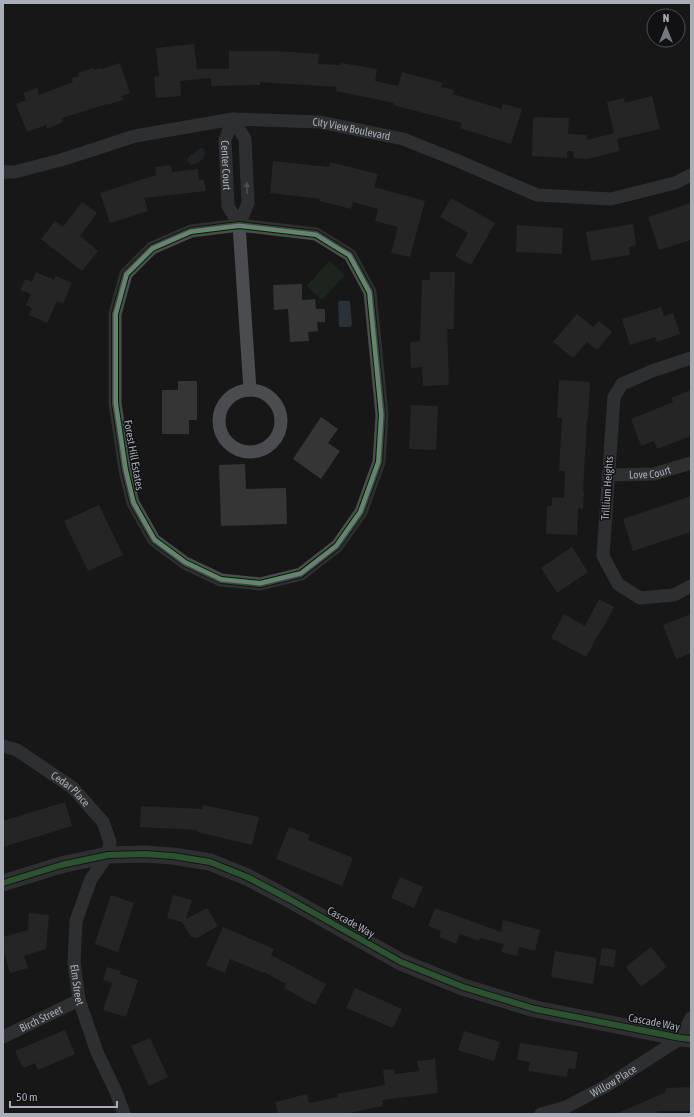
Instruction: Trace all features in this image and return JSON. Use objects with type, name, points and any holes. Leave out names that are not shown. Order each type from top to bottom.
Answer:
[{"type":"street","name":"City View Boulevard","points":[[3,172],[14,172],[61,160],[135,136],[233,119],[320,122],[403,139],[537,195],[611,199],[675,183],[691,175]]},
{"type":"street","name":"Center Court","points":[[233,119],[225,140],[228,206],[239,225]]},
{"type":"street","name":"Center Court","points":[[233,119],[245,139],[248,203],[239,225],[250,390]]},
{"type":"street","name":"Forest Hill Estates","points":[[239,225],[316,234],[350,255],[370,292],[382,415],[379,462],[361,512],[337,546],[300,574],[260,584],[221,580],[185,563],[154,540],[133,503],[115,403],[115,314],[126,274],[152,248],[191,231],[239,225]]},
{"type":"street","name":"Trillium Heights","points":[[691,358],[652,371],[622,384],[614,397],[603,556],[618,584],[640,598],[674,595],[691,586]]},
{"type":"street","points":[[250,390],[259,391],[275,402],[281,420],[279,430],[275,438],[268,445],[260,450],[249,452],[239,450],[229,444],[222,436],[219,426],[219,415],[223,405],[230,397],[239,392],[250,390]]},
{"type":"street","name":"Love Court","points":[[608,475],[654,474],[691,463]]},
{"type":"street","name":"Cedar Place","points":[[3,746],[17,750],[73,788],[103,822],[110,842],[108,855]]},
{"type":"street","name":"Cascade Way","points":[[3,883],[61,865],[108,855],[145,854],[173,856],[210,862],[247,877],[401,962],[463,987],[535,1009],[686,1038]]},
{"type":"street","name":"Elm Street","points":[[108,855],[91,879],[76,921],[74,962],[79,1000],[97,1052],[116,1092],[124,1114]]},
{"type":"street","name":"Birch Street","points":[[3,1037],[79,1000]]},
{"type":"street","points":[[686,1038],[691,1018]]},
{"type":"street","name":"Willow Place","points":[[540,1114],[566,1107],[608,1085],[686,1038]]},
{"type":"highlighted area","points":[[239,225],[316,234],[350,255],[370,292],[382,415],[379,462],[361,512],[337,546],[301,574],[260,584],[221,580],[185,563],[154,540],[133,503],[125,470],[115,403],[115,314],[126,274],[152,248],[191,231]]},
{"type":"shaded area","points":[[201,148],[204,149],[205,152],[204,157],[199,162],[192,165],[188,162],[188,158]]},
{"type":"shaded area","points":[[329,261],[345,275],[322,300],[307,286]]},
{"type":"shaded area","points":[[339,301],[350,302],[352,325],[350,327],[339,326]]},
{"type":"building","points":[[194,44],[197,69],[229,69],[229,51],[275,51],[319,54],[318,64],[341,65],[341,63],[377,69],[375,81],[398,86],[402,72],[443,83],[441,87],[454,90],[453,94],[501,109],[503,104],[522,109],[511,144],[460,128],[462,123],[393,105],[394,103],[336,91],[337,87],[260,82],[260,85],[211,86],[211,78],[180,81],[181,96],[156,98],[154,77],[159,76],[156,48]]},
{"type":"building","points":[[120,63],[130,93],[122,96],[123,100],[62,118],[63,122],[47,129],[46,125],[27,132],[16,104],[26,100],[23,93],[37,88],[39,95],[73,82],[71,78],[79,76],[78,73],[93,68],[94,70],[100,68],[102,69]]},
{"type":"building","points":[[652,96],[660,129],[617,139],[620,151],[587,159],[574,158],[573,151],[567,151],[567,158],[532,156],[533,117],[569,118],[568,134],[587,135],[587,140],[614,133],[607,102],[624,98],[625,103]]},
{"type":"building","points":[[273,161],[329,167],[330,162],[378,174],[374,187],[425,201],[410,257],[391,253],[398,227],[375,221],[378,209],[353,202],[351,209],[320,201],[321,199],[270,193]]},
{"type":"building","points":[[171,165],[172,172],[198,169],[199,180],[204,180],[206,191],[144,198],[148,211],[110,223],[100,193],[156,175],[155,167]]},
{"type":"building","points":[[451,198],[495,223],[471,265],[455,256],[468,233],[440,217]]},
{"type":"building","points":[[82,202],[97,213],[80,236],[98,251],[82,271],[41,239],[55,221],[63,227]]},
{"type":"building","points":[[691,203],[691,240],[659,250],[648,217]]},
{"type":"building","points":[[633,224],[636,245],[629,247],[630,255],[591,261],[586,232]]},
{"type":"building","points":[[517,225],[563,228],[562,254],[516,252]]},
{"type":"building","points":[[36,272],[54,280],[56,276],[72,283],[63,304],[57,301],[47,323],[29,315],[32,308],[26,305],[31,294],[20,290],[25,279],[32,282]]},
{"type":"building","points":[[430,272],[455,272],[454,329],[447,329],[449,385],[423,386],[422,367],[411,368],[410,342],[420,341],[422,280],[430,280]]},
{"type":"building","points":[[302,284],[302,300],[315,299],[316,309],[325,309],[325,322],[317,322],[318,331],[308,332],[309,341],[290,342],[288,309],[274,310],[273,285]]},
{"type":"building","points":[[661,307],[664,316],[673,313],[680,334],[657,342],[655,337],[630,345],[622,319]]},
{"type":"building","points":[[577,314],[593,327],[599,321],[612,332],[597,350],[587,342],[573,358],[553,342]]},
{"type":"building","points":[[559,380],[590,382],[583,509],[578,508],[577,535],[546,534],[547,506],[552,506],[552,497],[564,498],[565,471],[559,471],[562,418],[557,418]]},
{"type":"building","points":[[178,381],[197,381],[197,420],[189,420],[189,434],[162,434],[162,390],[178,390]]},
{"type":"building","points":[[691,390],[691,436],[657,449],[654,441],[641,446],[631,419],[673,402],[671,398]]},
{"type":"building","points":[[411,405],[438,406],[436,450],[409,449]]},
{"type":"building","points":[[321,417],[338,429],[328,443],[340,451],[321,479],[293,459]]},
{"type":"building","points":[[245,464],[246,489],[286,488],[287,524],[221,526],[219,465]]},
{"type":"building","points":[[691,496],[691,532],[633,551],[623,519]]},
{"type":"building","points":[[99,505],[123,555],[88,571],[64,521]]},
{"type":"building","points":[[572,547],[588,572],[557,593],[541,568]]},
{"type":"building","points":[[599,599],[614,607],[586,657],[551,638],[564,614],[585,626]]},
{"type":"building","points":[[691,614],[691,653],[676,659],[663,625]]},
{"type":"building","points":[[65,802],[72,826],[3,847],[3,821]]},
{"type":"building","points":[[203,805],[259,817],[252,845],[197,832],[197,830],[140,827],[141,806],[202,809]]},
{"type":"building","points":[[289,827],[310,835],[308,840],[353,858],[342,886],[276,859]]},
{"type":"building","points":[[400,877],[423,887],[414,908],[391,898]]},
{"type":"building","points":[[111,895],[134,903],[118,952],[95,944]]},
{"type":"building","points":[[173,895],[192,900],[186,919],[207,908],[218,926],[197,938],[191,937],[182,922],[167,918]]},
{"type":"building","points":[[435,908],[501,932],[503,920],[540,930],[535,951],[519,947],[517,956],[501,952],[504,944],[480,938],[479,941],[460,934],[456,944],[439,937],[441,931],[428,926]]},
{"type":"building","points":[[29,913],[49,915],[46,949],[24,956],[28,968],[10,973],[3,950],[3,937],[28,930]]},
{"type":"building","points":[[223,927],[274,949],[271,955],[326,984],[315,1005],[284,988],[286,984],[264,972],[230,959],[225,973],[206,965]]},
{"type":"building","points":[[651,947],[667,967],[641,987],[626,967]]},
{"type":"building","points":[[602,948],[616,950],[614,967],[599,965]]},
{"type":"building","points":[[555,951],[597,958],[593,984],[551,977]]},
{"type":"building","points":[[107,967],[121,971],[120,974],[138,980],[126,1017],[103,1010],[112,983],[103,980]]},
{"type":"building","points":[[355,988],[402,1009],[393,1028],[346,1008]]},
{"type":"building","points":[[65,1030],[75,1054],[38,1070],[35,1063],[23,1068],[15,1051]]},
{"type":"building","points":[[464,1031],[500,1042],[494,1061],[458,1050]]},
{"type":"building","points":[[150,1038],[168,1077],[149,1086],[131,1046]]},
{"type":"building","points":[[520,1043],[578,1052],[575,1069],[568,1068],[567,1077],[528,1071],[530,1062],[517,1060]]},
{"type":"building","points":[[435,1059],[438,1093],[382,1100],[383,1106],[344,1114],[278,1114],[275,1102],[307,1094],[309,1103],[338,1097],[337,1094],[385,1085],[383,1070],[394,1069],[395,1074],[419,1071],[417,1061]]},
{"type":"building","points":[[691,1087],[691,1111],[657,1111],[658,1114],[616,1114],[666,1092],[666,1088]]},
{"type":"cycle path","points":[[239,225],[316,234],[350,255],[370,292],[382,415],[379,462],[361,512],[337,546],[301,574],[260,584],[221,580],[185,563],[154,540],[133,503],[125,470],[115,403],[115,314],[126,274],[152,248],[191,231],[239,225]]},
{"type":"cycle path","points":[[3,883],[61,865],[108,855],[145,854],[173,856],[210,862],[247,877],[401,962],[463,987],[535,1009],[691,1039]]}]
